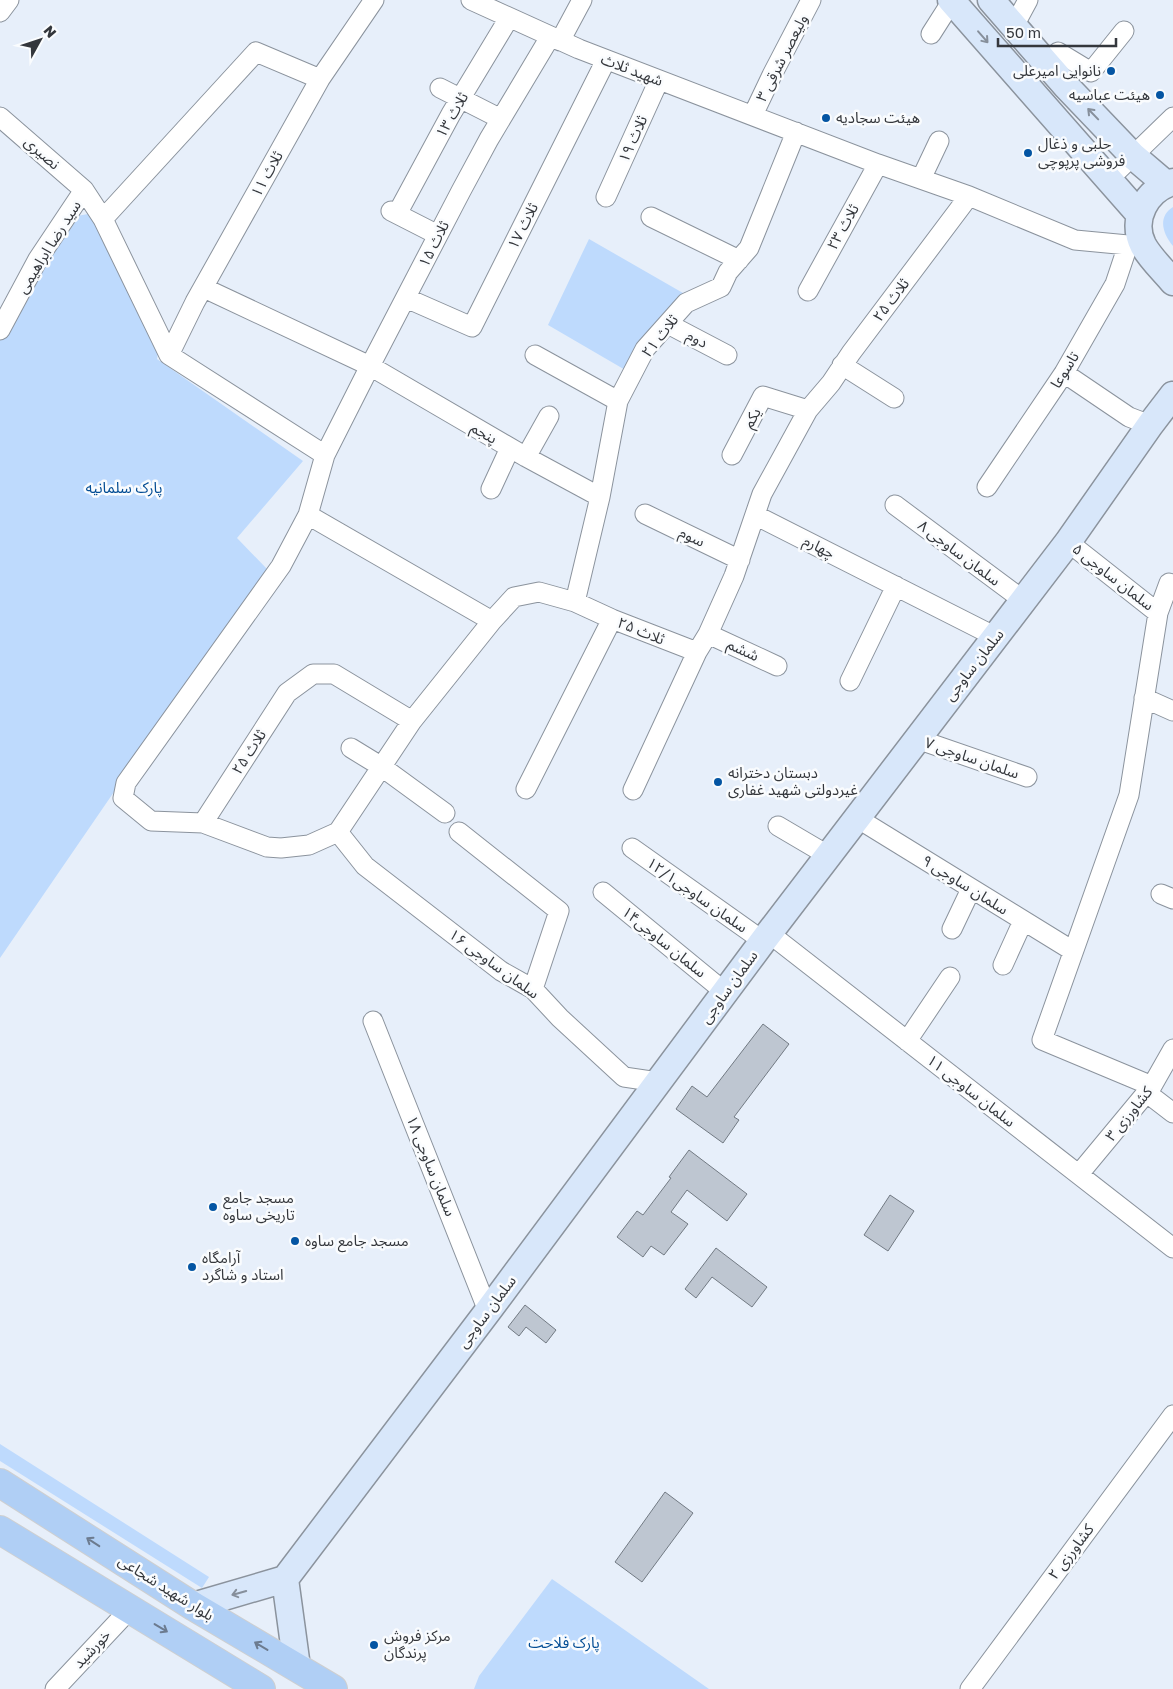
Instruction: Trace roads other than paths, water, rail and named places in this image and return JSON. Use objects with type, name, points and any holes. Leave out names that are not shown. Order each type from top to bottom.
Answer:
[{"type":"main road","name":"بلوار شهید شجاعی","points":[[0,1482],[193,1606],[333,1689]]},
{"type":"main road","points":[[0,1530],[261,1689]]},
{"type":"street","points":[[0,12],[9,0]]},
{"type":"street","name":"ثلاث ۱۱","points":[[169,355],[320,79],[374,0]]},
{"type":"street","name":"شهید ثلاث","points":[[471,0],[555,39],[606,60],[878,164],[968,196],[1075,240],[1135,244]]},
{"type":"street","name":"ثلاث ۱۵","points":[[203,824],[151,821],[123,798],[126,783],[281,566],[308,515],[326,456],[370,366],[461,191],[501,119],[582,0]]},
{"type":"street","name":"ولیعصر شرقی ۳","points":[[753,115],[811,0]]},
{"type":"street","points":[[931,34],[951,0],[1140,215]]},
{"type":"street","points":[[991,0],[1047,66],[1132,156],[1170,183],[1154,191],[1145,202],[1140,215],[1139,230],[1135,244],[1149,254],[1173,282]]},
{"type":"street","points":[[1014,26],[1028,0]]},
{"type":"street","name":"ثلاث ۱۳","points":[[438,235],[394,212],[509,18]]},
{"type":"street","points":[[1047,66],[1058,52],[1091,72],[1124,31]]},
{"type":"street","points":[[103,219],[256,52],[320,79]]},
{"type":"street","name":"ثلاث ۱۷","points":[[406,298],[472,327],[606,60]]},
{"type":"street","name":"ثلاث ۱۹","points":[[606,197],[659,80]]},
{"type":"street","points":[[440,88],[501,119]]},
{"type":"street","name":"نصیری","points":[[0,117],[84,190],[103,219],[169,355]]},
{"type":"street","points":[[1108,180],[1173,117]]},
{"type":"street","name":"ثلاث ۲۱","points":[[575,602],[600,497],[618,401],[645,350],[686,303],[721,287],[728,272],[749,248],[796,132]]},
{"type":"street","points":[[921,179],[939,141]]},
{"type":"street","name":"ثلاث ۲۳","points":[[808,291],[878,164]]},
{"type":"street","name":"سید رضا ابراهیمی","points":[[0,330],[38,259],[84,190]]},
{"type":"street","name":"ثلاث ۲۵","points":[[203,824],[287,693],[313,674],[334,674],[412,721],[492,621],[514,597],[539,592],[575,602],[612,619],[697,652],[708,634],[734,576],[762,494],[808,410],[968,196]]},
{"type":"street","points":[[650,217],[739,260]]},
{"type":"street","name":"تاسوعا","points":[[987,487],[1064,373],[1115,284],[1135,244]]},
{"type":"street","name":"پنجم","points":[[204,288],[370,366],[510,448],[600,497]]},
{"type":"street","name":"دوم","points":[[668,324],[726,355]]},
{"type":"street","points":[[169,355],[326,456]]},
{"type":"street","points":[[535,356],[618,401]]},
{"type":"street","points":[[842,365],[894,398]]},
{"type":"street","points":[[1064,373],[1129,417],[1150,425]]},
{"type":"street","name":"سلمان ساوجی","points":[[285,1579],[488,1311],[766,938],[1068,542],[1173,395]]},
{"type":"street","name":"یکم","points":[[732,455],[763,396],[808,410]]},
{"type":"street","points":[[526,457],[549,416]]},
{"type":"street","points":[[491,489],[510,448]]},
{"type":"street","name":"سلمان ساوجی ۸","points":[[895,505],[1023,600]]},
{"type":"street","name":"سوم","points":[[645,514],[740,560]]},
{"type":"street","name":"چهارم","points":[[755,514],[996,637]]},
{"type":"street","points":[[308,515],[492,621]]},
{"type":"street","name":"سلمان ساوجی ۵","points":[[1068,542],[1158,613]]},
{"type":"street","points":[[850,682],[889,583]]},
{"type":"street","points":[[1173,585],[1169,583],[1158,613],[1129,795],[1042,1040],[1150,1089],[1173,1113]]},
{"type":"street","points":[[526,789],[612,619]]},
{"type":"street","name":"ششم","points":[[708,634],[777,666]]},
{"type":"street","points":[[633,790],[697,652]]},
{"type":"street","points":[[1144,698],[1173,711]]},
{"type":"street","points":[[203,824],[267,847],[281,848],[309,845],[338,832],[412,721]]},
{"type":"street","name":"سلمان ساوجی ۷","points":[[917,739],[1027,777]]},
{"type":"street","points":[[351,748],[382,767],[444,813]]},
{"type":"street","name":"سلمان ساوجی ۹","points":[[858,818],[1073,952]]},
{"type":"street","points":[[778,826],[829,856]]},
{"type":"street","name":"سلمان ساوجی ۱۶","points":[[338,832],[365,866],[501,971],[533,989],[560,1018],[624,1077],[658,1082]]},
{"type":"street","points":[[458,832],[559,910],[533,989]]},
{"type":"street","name":"سلمان ساوجی۱۲/۱","points":[[632,848],[766,938]]},
{"type":"street","points":[[952,929],[971,888]]},
{"type":"street","name":"سلمان ساوجی۱۴","points":[[603,892],[726,993]]},
{"type":"street","points":[[1003,965],[1023,921]]},
{"type":"street","name":"سلمان ساوجی ۱۱","points":[[766,938],[907,1041],[1173,1248]]},
{"type":"street","points":[[907,1041],[950,977]]},
{"type":"street","name":"سلمان ساوجی ۱۸","points":[[373,1021],[488,1311]]},
{"type":"street","name":"کشاورزی ۳","points":[[1079,1174],[1150,1089],[1173,1049]]},
{"type":"street","name":"کشاورزی ۲","points":[[970,1689],[1173,1415]]},
{"type":"street","points":[[193,1606],[285,1579],[297,1667]]},
{"type":"street","name":"خورشید","points":[[55,1689],[130,1609]]},
{"type":"place","name":"نانوایی امیرعلی","points":[[1111,71]]},
{"type":"place","name":"هیئت عباسیه","points":[[1160,95]]},
{"type":"place","name":"هیئت سجادیه","points":[[826,118]]},
{"type":"place","name":"حلبی و ذغال فروشی پرپوچی","points":[[1028,153]]},
{"type":"place","name":"دبستان دخترانه غیردولتی شهید غفاری","points":[[718,782]]},
{"type":"place","name":"مسجد جامع تاریخی ساوه","points":[[213,1207]]},
{"type":"place","name":"مسجد جامع ساوه","points":[[295,1241]]},
{"type":"place","name":"آرامگاه استاد و شاگرد","points":[[192,1267]]},
{"type":"place","name":"مرکز فروش پرندگان","points":[[374,1645]]},
{"type":"park label","name":"پارک سلمانیه","points":[[124,488]]},
{"type":"park label","name":"پارک فلاحت","points":[[564,1643]]}]
